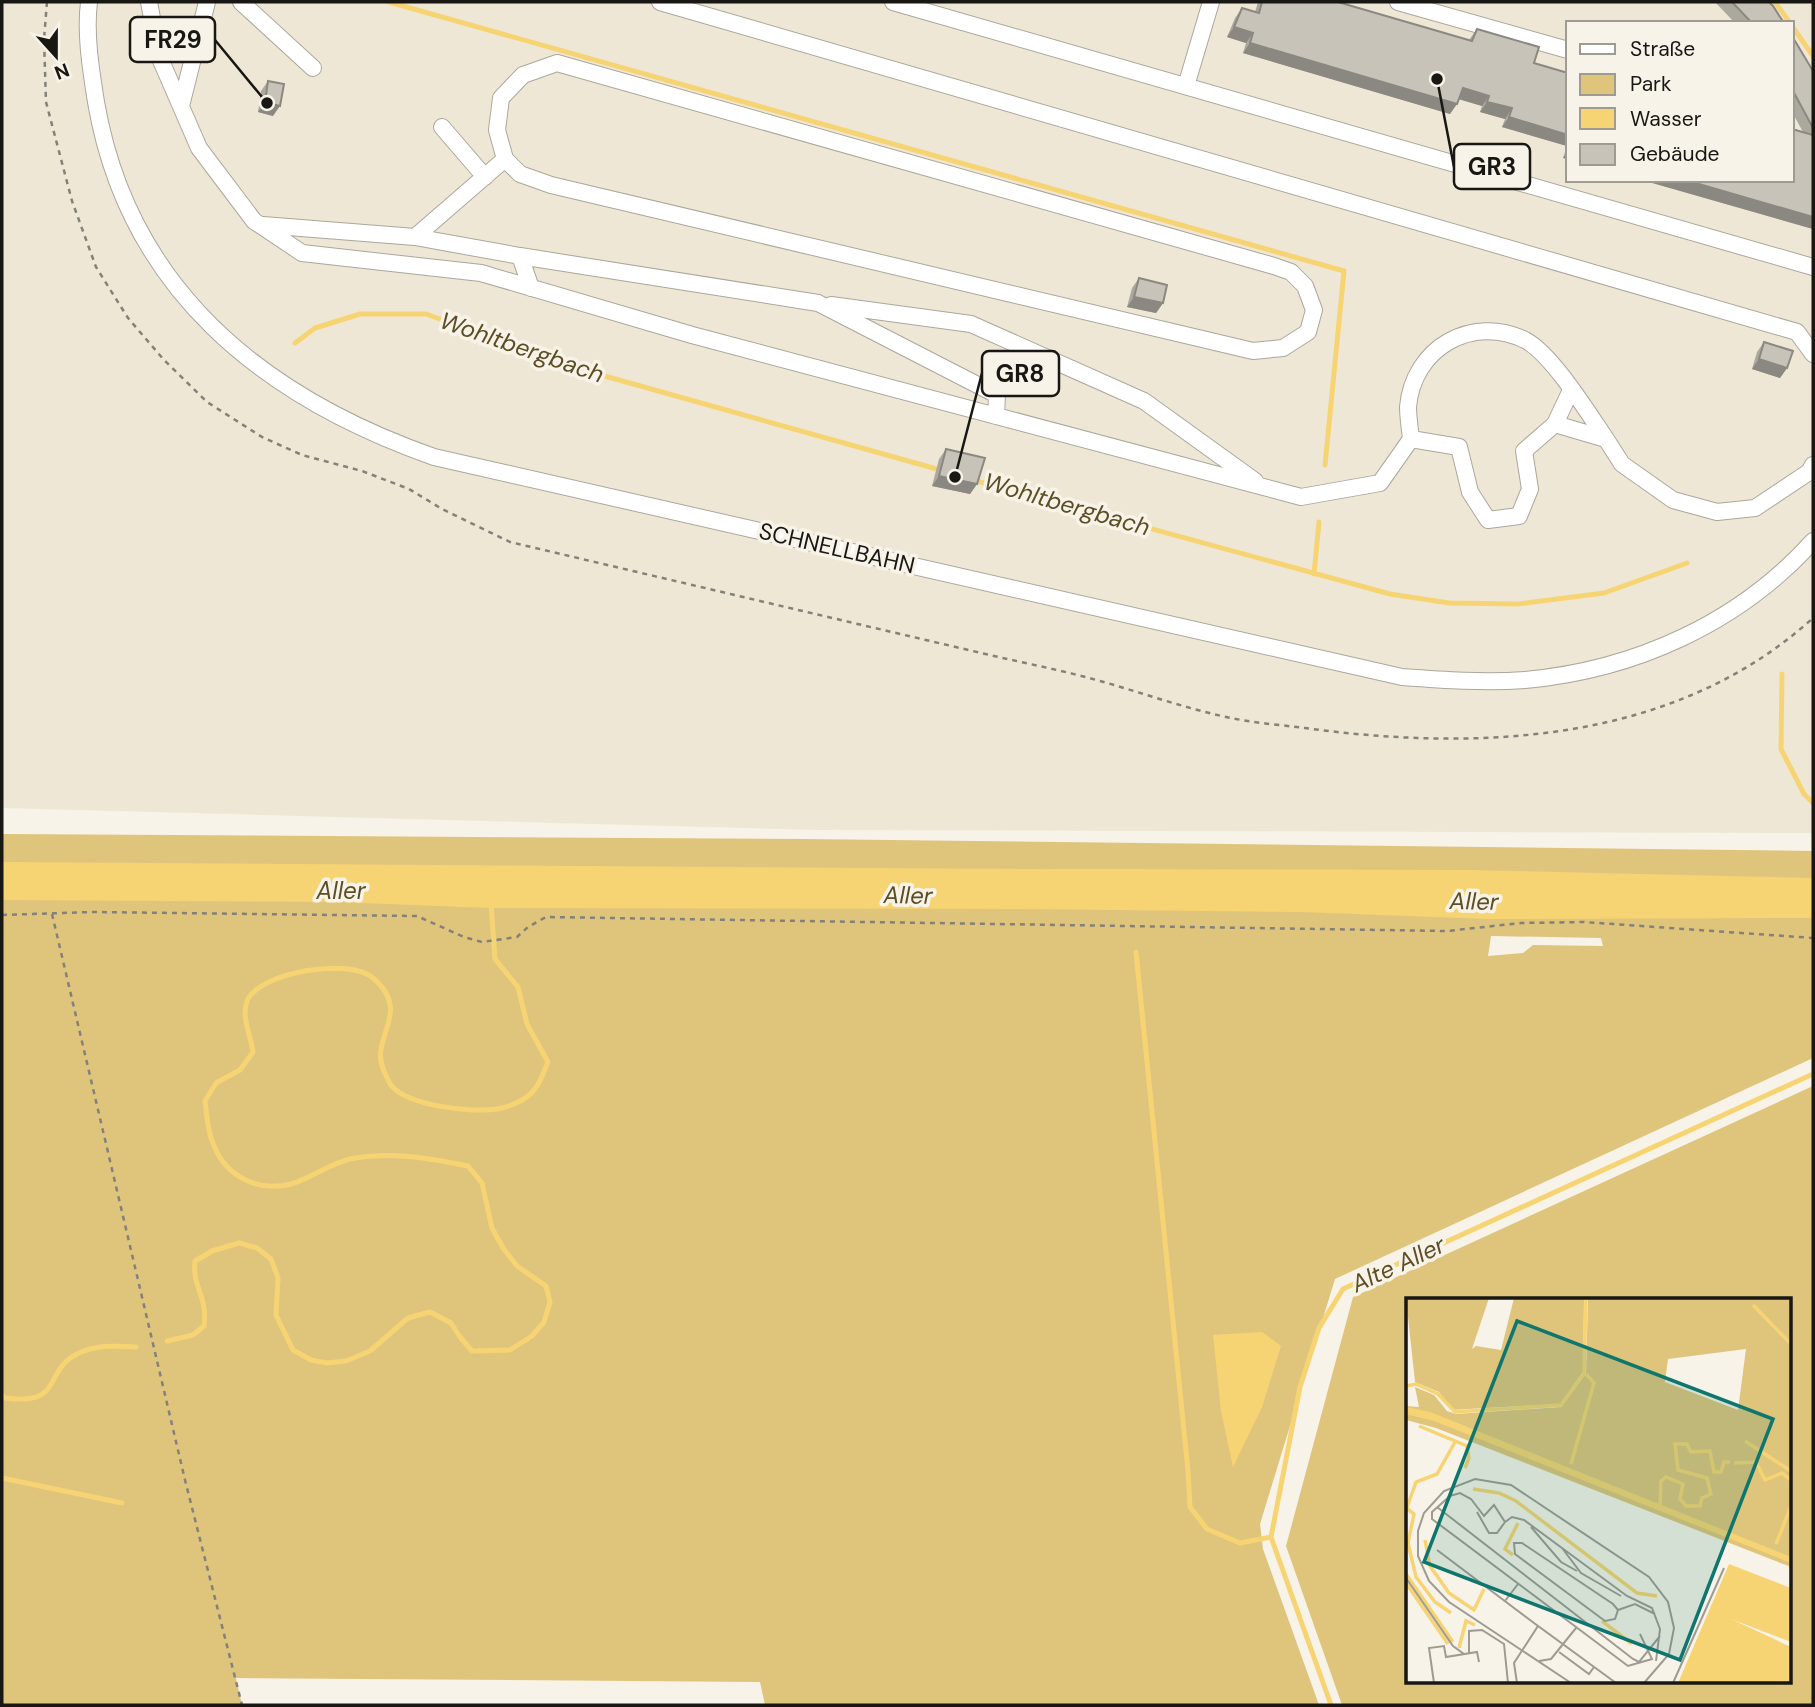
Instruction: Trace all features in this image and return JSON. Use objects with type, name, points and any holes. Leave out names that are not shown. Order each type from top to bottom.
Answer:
[{"type":"street","name":"SCHNELLBAHN","points":[[89,2],[90,64],[100,126],[118,182],[142,235],[175,286],[215,332],[251,362],[335,414],[389,441],[433,457],[1402,677],[1463,682],[1525,680],[1590,669],[1654,649],[1699,630],[1737,609],[1789,567],[1813,541]]},
{"type":"street","points":[[149,2],[159,56],[199,148],[254,221],[302,253],[481,273],[692,335],[1301,497],[1380,483],[1410,439],[1408,406],[1415,380],[1432,353],[1452,338],[1481,330],[1503,333],[1527,341],[1571,390],[1622,464],[1673,500],[1717,512],[1755,508],[1809,472],[1813,465]]},
{"type":"street","points":[[181,106],[207,2]]},
{"type":"street","points":[[242,2],[313,68]]},
{"type":"street","points":[[660,2],[1797,332],[1813,354]]},
{"type":"street","points":[[894,2],[1813,267]]},
{"type":"street","points":[[1186,86],[1210,2]]},
{"type":"street","points":[[1398,2],[1566,49]]},
{"type":"street","points":[[557,63],[1274,266],[1291,272],[1305,286],[1314,310],[1308,332],[1283,348],[1254,351],[551,186],[520,174],[505,159],[497,130],[500,99],[523,75],[557,63]]},
{"type":"street","points":[[442,127],[485,177]]},
{"type":"street","points":[[415,237],[505,159]]},
{"type":"street","points":[[260,225],[415,237],[818,303],[971,324],[1144,401],[1264,487]]},
{"type":"street","points":[[520,256],[531,288]]},
{"type":"street","points":[[818,303],[997,394],[996,416]]},
{"type":"street","points":[[1410,439],[1459,447],[1470,492],[1488,520],[1519,516],[1530,489],[1524,451],[1555,424],[1571,390]]},
{"type":"street","points":[[1555,424],[1606,439]]},
{"type":"path","points":[[2,915],[92,912],[417,916],[482,942],[517,937],[546,917],[1447,930],[1521,923],[1584,922],[1813,937]]},
{"type":"path","points":[[52,914],[185,1480],[242,1705]]},
{"type":"shaded area","points":[[2,2],[1813,2],[1813,833],[817,830],[2,808]]},
{"type":"green space","points":[[2,834],[805,839],[1813,851],[1813,1058],[1335,1279],[1260,1524],[1263,1549],[1319,1705],[765,1705],[760,1682],[236,1678],[242,1705],[2,1705]],"holes":[[[1491,936],[1601,938],[1603,946],[1533,945],[1523,953],[1488,956]]]},
{"type":"green space","points":[[1813,1086],[1813,1705],[1342,1705],[1286,1546],[1353,1297]]},
{"type":"water","name":"Aller","points":[[2,862],[1470,870],[1813,878],[1813,918],[1489,919],[1302,912],[491,908],[337,902],[2,900]]},
{"type":"water","points":[[1262,1332],[1281,1346],[1262,1407],[1233,1467],[1221,1411],[1213,1335]]},
{"type":"building","points":[[1262,2],[1338,2],[1472,41],[1477,29],[1539,47],[1534,63],[1566,72],[1566,134],[1509,117],[1512,108],[1487,102],[1489,96],[1463,88],[1457,104],[1250,43],[1253,33],[1234,27],[1242,8],[1259,13]]},
{"type":"building","points":[[1732,2],[1769,2],[1783,21],[1750,21]]},
{"type":"building","points":[[1794,39],[1813,71],[1813,128],[1794,93]]},
{"type":"building","points":[[268,81],[284,84],[280,106],[265,102]]},
{"type":"building","points":[[1794,130],[1813,135],[1813,217],[1692,182],[1794,182]]},
{"type":"building","points":[[1139,278],[1167,285],[1163,303],[1134,297]]},
{"type":"building","points":[[1764,342],[1793,351],[1787,368],[1759,359]]},
{"type":"building","points":[[946,449],[985,458],[977,484],[939,476]]},
{"type":"waterway","points":[[389,2],[1344,271],[1325,465]]},
{"type":"waterway","points":[[1775,2],[1789,21]]},
{"type":"waterway","points":[[1794,29],[1813,56]]},
{"type":"waterway","name":"Wohltbergbach","points":[[295,343],[315,328],[360,314],[426,314],[569,366],[944,471]]},
{"type":"waterway","name":"Wohltbergbach","points":[[973,480],[1390,594],[1449,603],[1518,604],[1604,593],[1687,563]]},
{"type":"waterway","points":[[1314,574],[1319,522]]},
{"type":"waterway","name":"Wohltbergbach","points":[[1782,674],[1781,749],[1804,794],[1813,803]]},
{"type":"waterway","points":[[167,1341],[193,1335],[204,1326],[204,1307],[196,1278],[195,1261],[212,1251],[239,1243],[257,1248],[271,1259],[278,1278],[276,1315],[293,1350],[311,1360],[327,1363],[346,1361],[370,1351],[408,1318],[430,1312],[451,1323],[472,1351],[510,1350],[532,1336],[544,1322],[550,1302],[546,1286],[517,1266],[503,1248],[492,1228],[482,1183],[468,1166],[409,1156],[365,1157],[342,1161],[291,1184],[257,1184],[237,1175],[221,1158],[211,1137],[206,1113],[205,1101],[216,1083],[240,1070],[253,1052],[245,1007],[255,991],[286,975],[326,968],[361,972],[373,978],[385,991],[390,1003],[390,1014],[381,1047],[381,1059],[389,1082],[399,1092],[425,1103],[472,1110],[503,1108],[527,1097],[538,1084],[548,1062],[527,1024],[518,987],[495,959],[491,904]]},
{"type":"waterway","points":[[1136,952],[1190,1507],[1207,1529],[1240,1543],[1271,1537]]},
{"type":"waterway","name":"Alte Aller","points":[[1331,1705],[1271,1537],[1300,1387],[1319,1328],[1343,1289],[1813,1074]]},
{"type":"waterway","points":[[2,1395],[5,1398],[36,1397],[45,1392],[67,1361],[84,1351],[106,1346],[136,1347]]},
{"type":"waterway","points":[[2,1478],[122,1503]]},
{"type":"place","name":"GR3","points":[[1437,79]]},
{"type":"place","name":"FR29","points":[[267,103]]},
{"type":"place","name":"GR8","points":[[955,477]]}]
